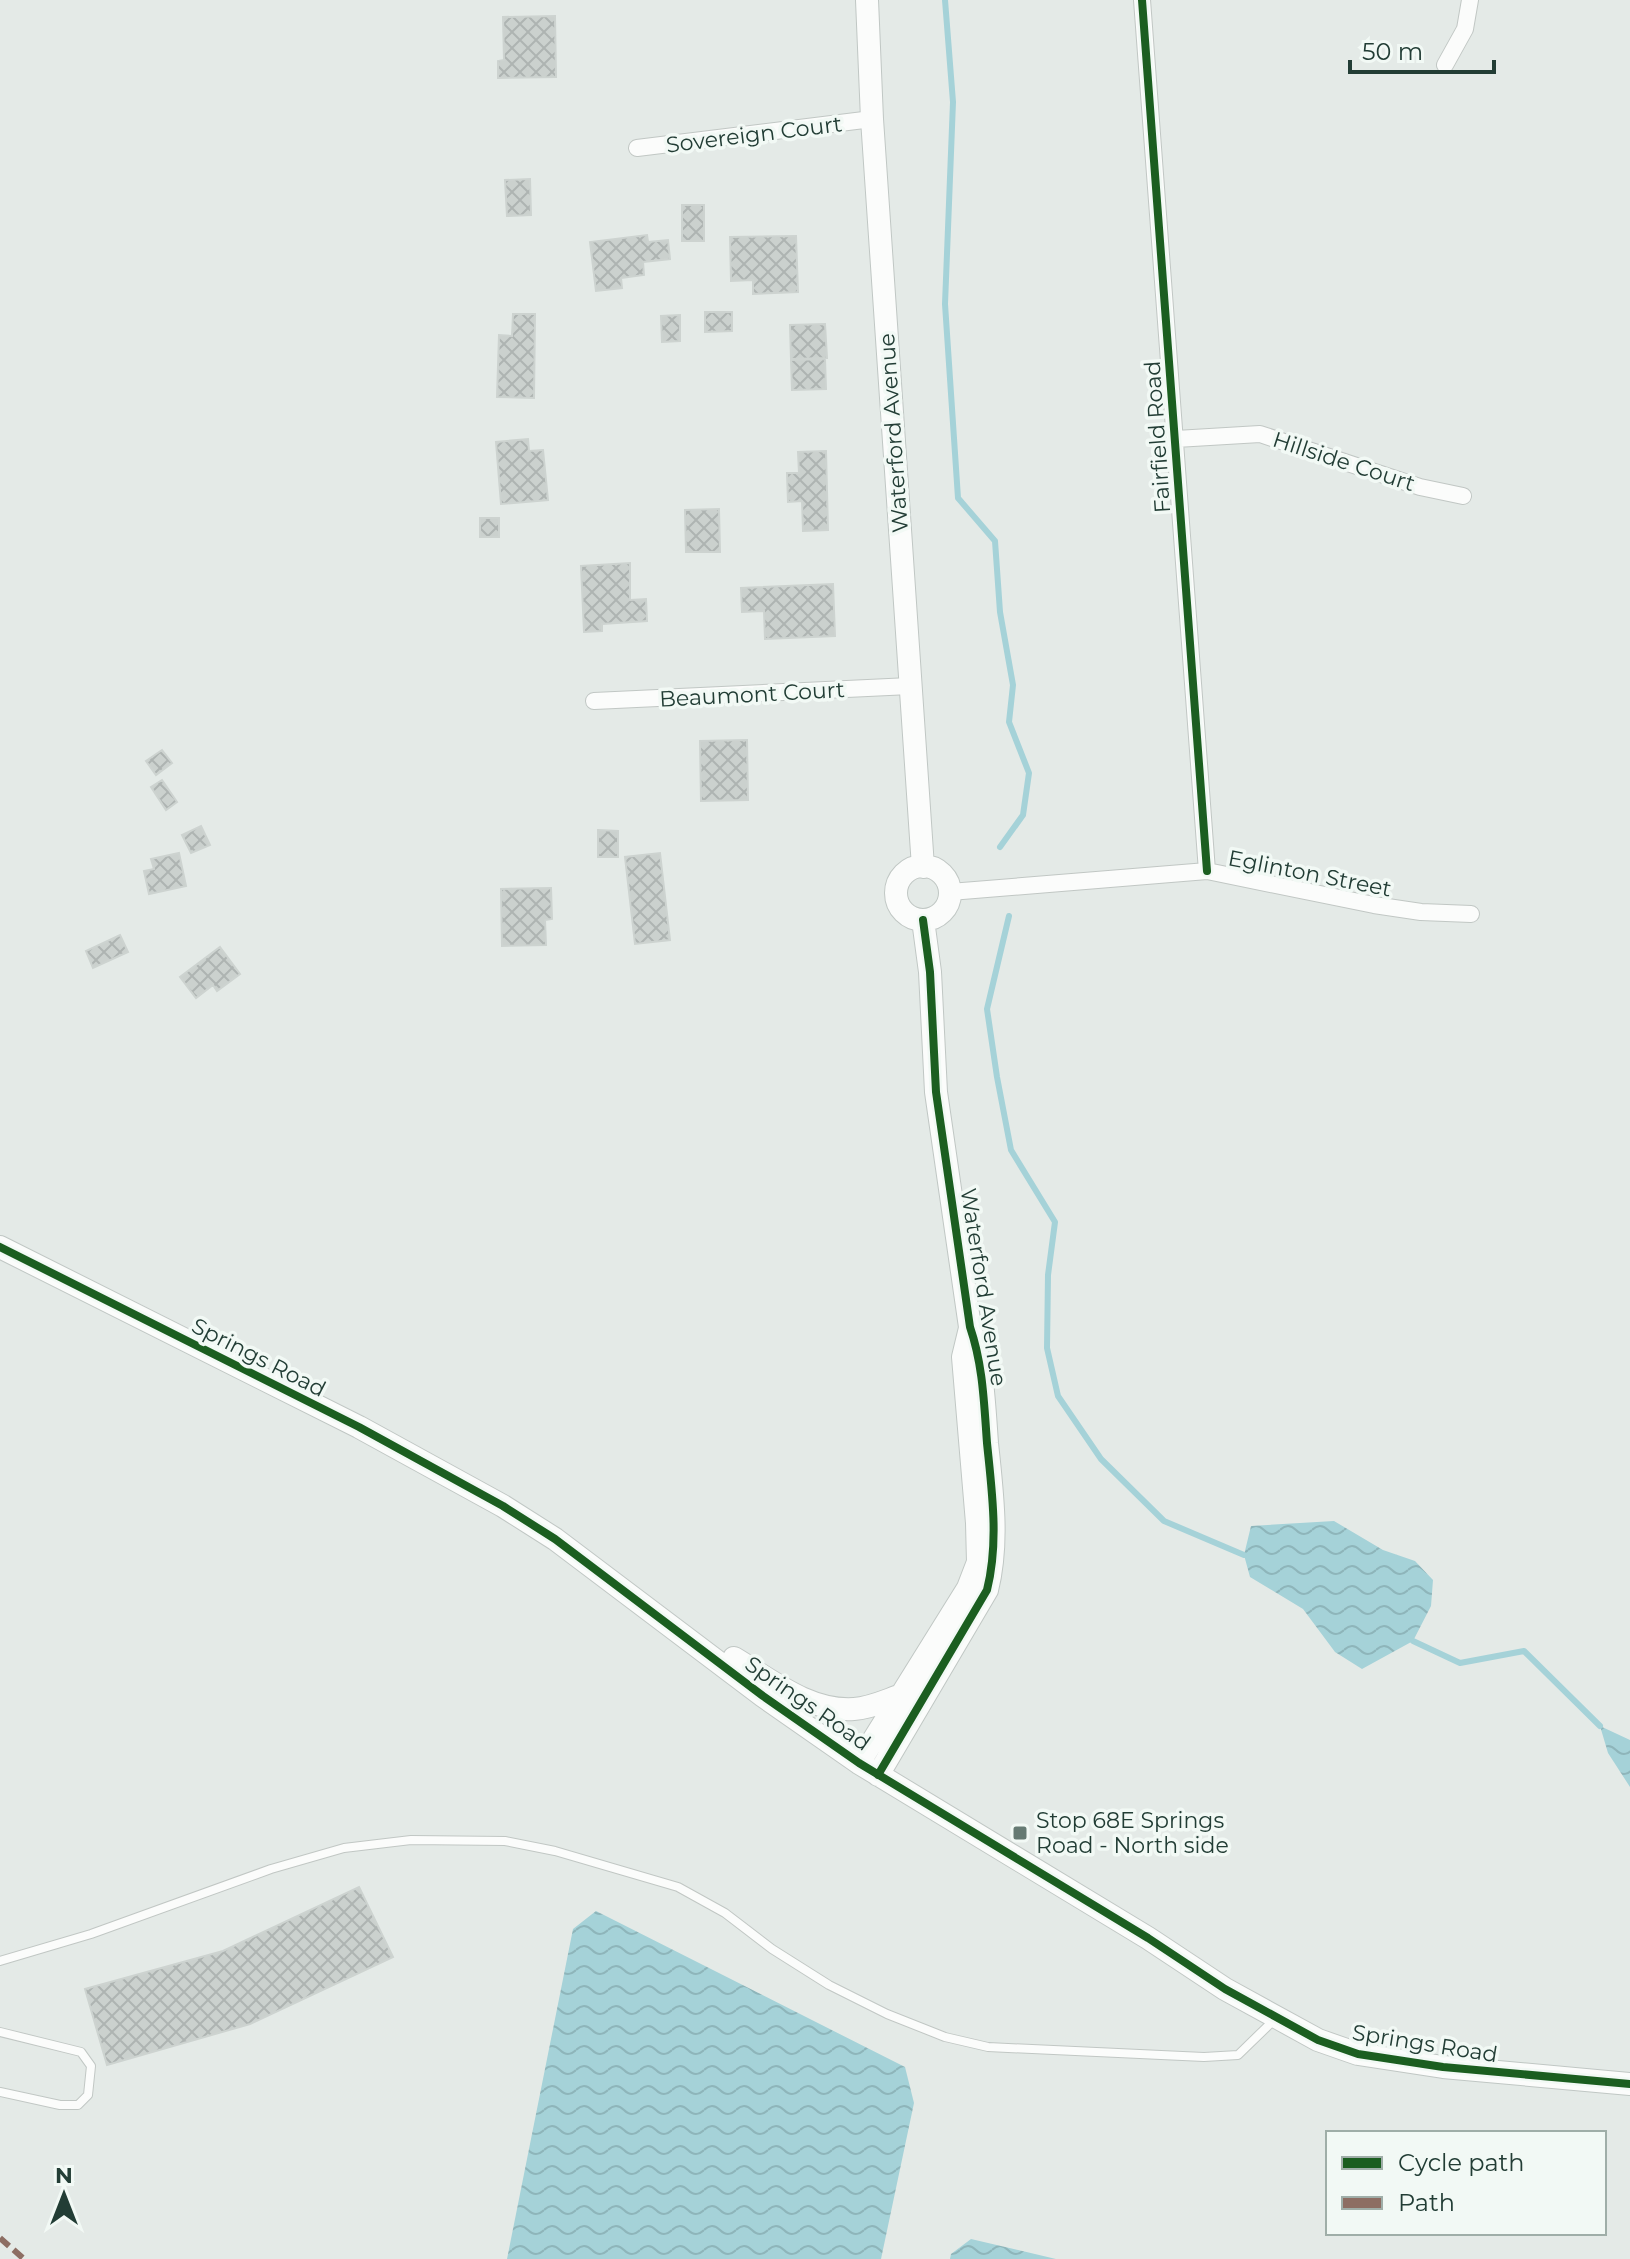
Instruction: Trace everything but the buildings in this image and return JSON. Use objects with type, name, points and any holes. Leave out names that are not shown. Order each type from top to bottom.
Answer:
[{"type":"street","name":"Waterford Avenue","points":[[867,0],[872,119],[923,867]]},
{"type":"street","name":"Fairfield Road","points":[[1142,0],[1207,871]]},
{"type":"street","points":[[1445,65],[1465,29],[1470,0]]},
{"type":"street","name":"Sovereign Court","points":[[637,148],[872,119]]},
{"type":"street","name":"Hillside Court","points":[[1176,439],[1260,434],[1420,487],[1463,496]]},
{"type":"street","name":"Beaumont Court","points":[[594,701],[910,686]]},
{"type":"street","points":[[923,867],[942,874],[950,892],[942,912],[934,918],[923,920],[904,912],[898,904],[896,893],[904,874],[923,867]]},
{"type":"street","name":"Eglinton Street","points":[[950,892],[1207,871],[1386,907],[1471,914]]},
{"type":"street","name":"Waterford Avenue","points":[[869,1769],[987,1590],[993,1568],[994,1513],[979,1355],[970,1327],[936,1092],[930,972],[923,920]]},
{"type":"street","name":"Springs Road","points":[[0,1247],[359,1427],[507,1509],[555,1539],[763,1696],[869,1769],[1276,2018],[1318,2040],[1358,2054],[1443,2067],[1630,2084]]},
{"type":"street","name":"Waterford Avenue","points":[[869,1769],[902,1695],[968,1588],[978,1562],[963,1357],[970,1327]]},
{"type":"street","points":[[507,1509],[544,1519],[730,1656],[794,1695],[817,1705],[855,1709],[902,1695]]},
{"type":"lane","points":[[0,1961],[91,1934],[271,1869],[344,1848],[411,1840],[505,1841],[555,1851],[678,1887],[725,1913],[772,1949],[829,1985],[887,2014],[945,2037],[988,2047],[1204,2057],[1238,2055],[1276,2018]]},
{"type":"lane","points":[[0,2032],[81,2052],[91,2066],[91,2081],[88,2095],[78,2105],[60,2105],[0,2092]]},
{"type":"water","points":[[1334,1521],[1383,1550],[1415,1561],[1433,1580],[1431,1606],[1413,1641],[1362,1669],[1335,1652],[1303,1609],[1250,1577],[1244,1555],[1251,1526]]},
{"type":"water","points":[[1600,1726],[1630,1740],[1630,1787],[1608,1753]]},
{"type":"water","points":[[596,1911],[905,2067],[914,2103],[881,2259],[507,2259],[573,1929]]},
{"type":"water","points":[[971,2239],[1056,2259],[950,2259],[951,2254]]},
{"type":"waterway","points":[[945,0],[953,102],[945,304],[958,498],[995,541],[1000,612],[1013,685],[1009,722],[1029,773],[1023,815],[1000,847]]},
{"type":"waterway","points":[[1009,916],[987,1009],[1011,1150],[1055,1222],[1048,1275],[1047,1348],[1058,1396],[1101,1459],[1164,1521],[1244,1555]]},
{"type":"waterway","points":[[1413,1641],[1460,1663],[1524,1651],[1600,1726]]},
{"type":"marked path","points":[[0,2238],[24,2259]]},
{"type":"cycle path","points":[[1142,0],[1207,871]]},
{"type":"cycle path","points":[[878,1775],[987,1590],[993,1554],[992,1498],[982,1384],[970,1327],[936,1092],[930,972],[923,920]]},
{"type":"cycle path","points":[[0,1247],[359,1427],[503,1506],[555,1539],[763,1696],[859,1763],[1148,1938],[1225,1989],[1318,2040],[1358,2054],[1443,2067],[1630,2084]]},
{"type":"place","name":"Stop 68E Springs Road - North side","points":[[1020,1833]]}]
